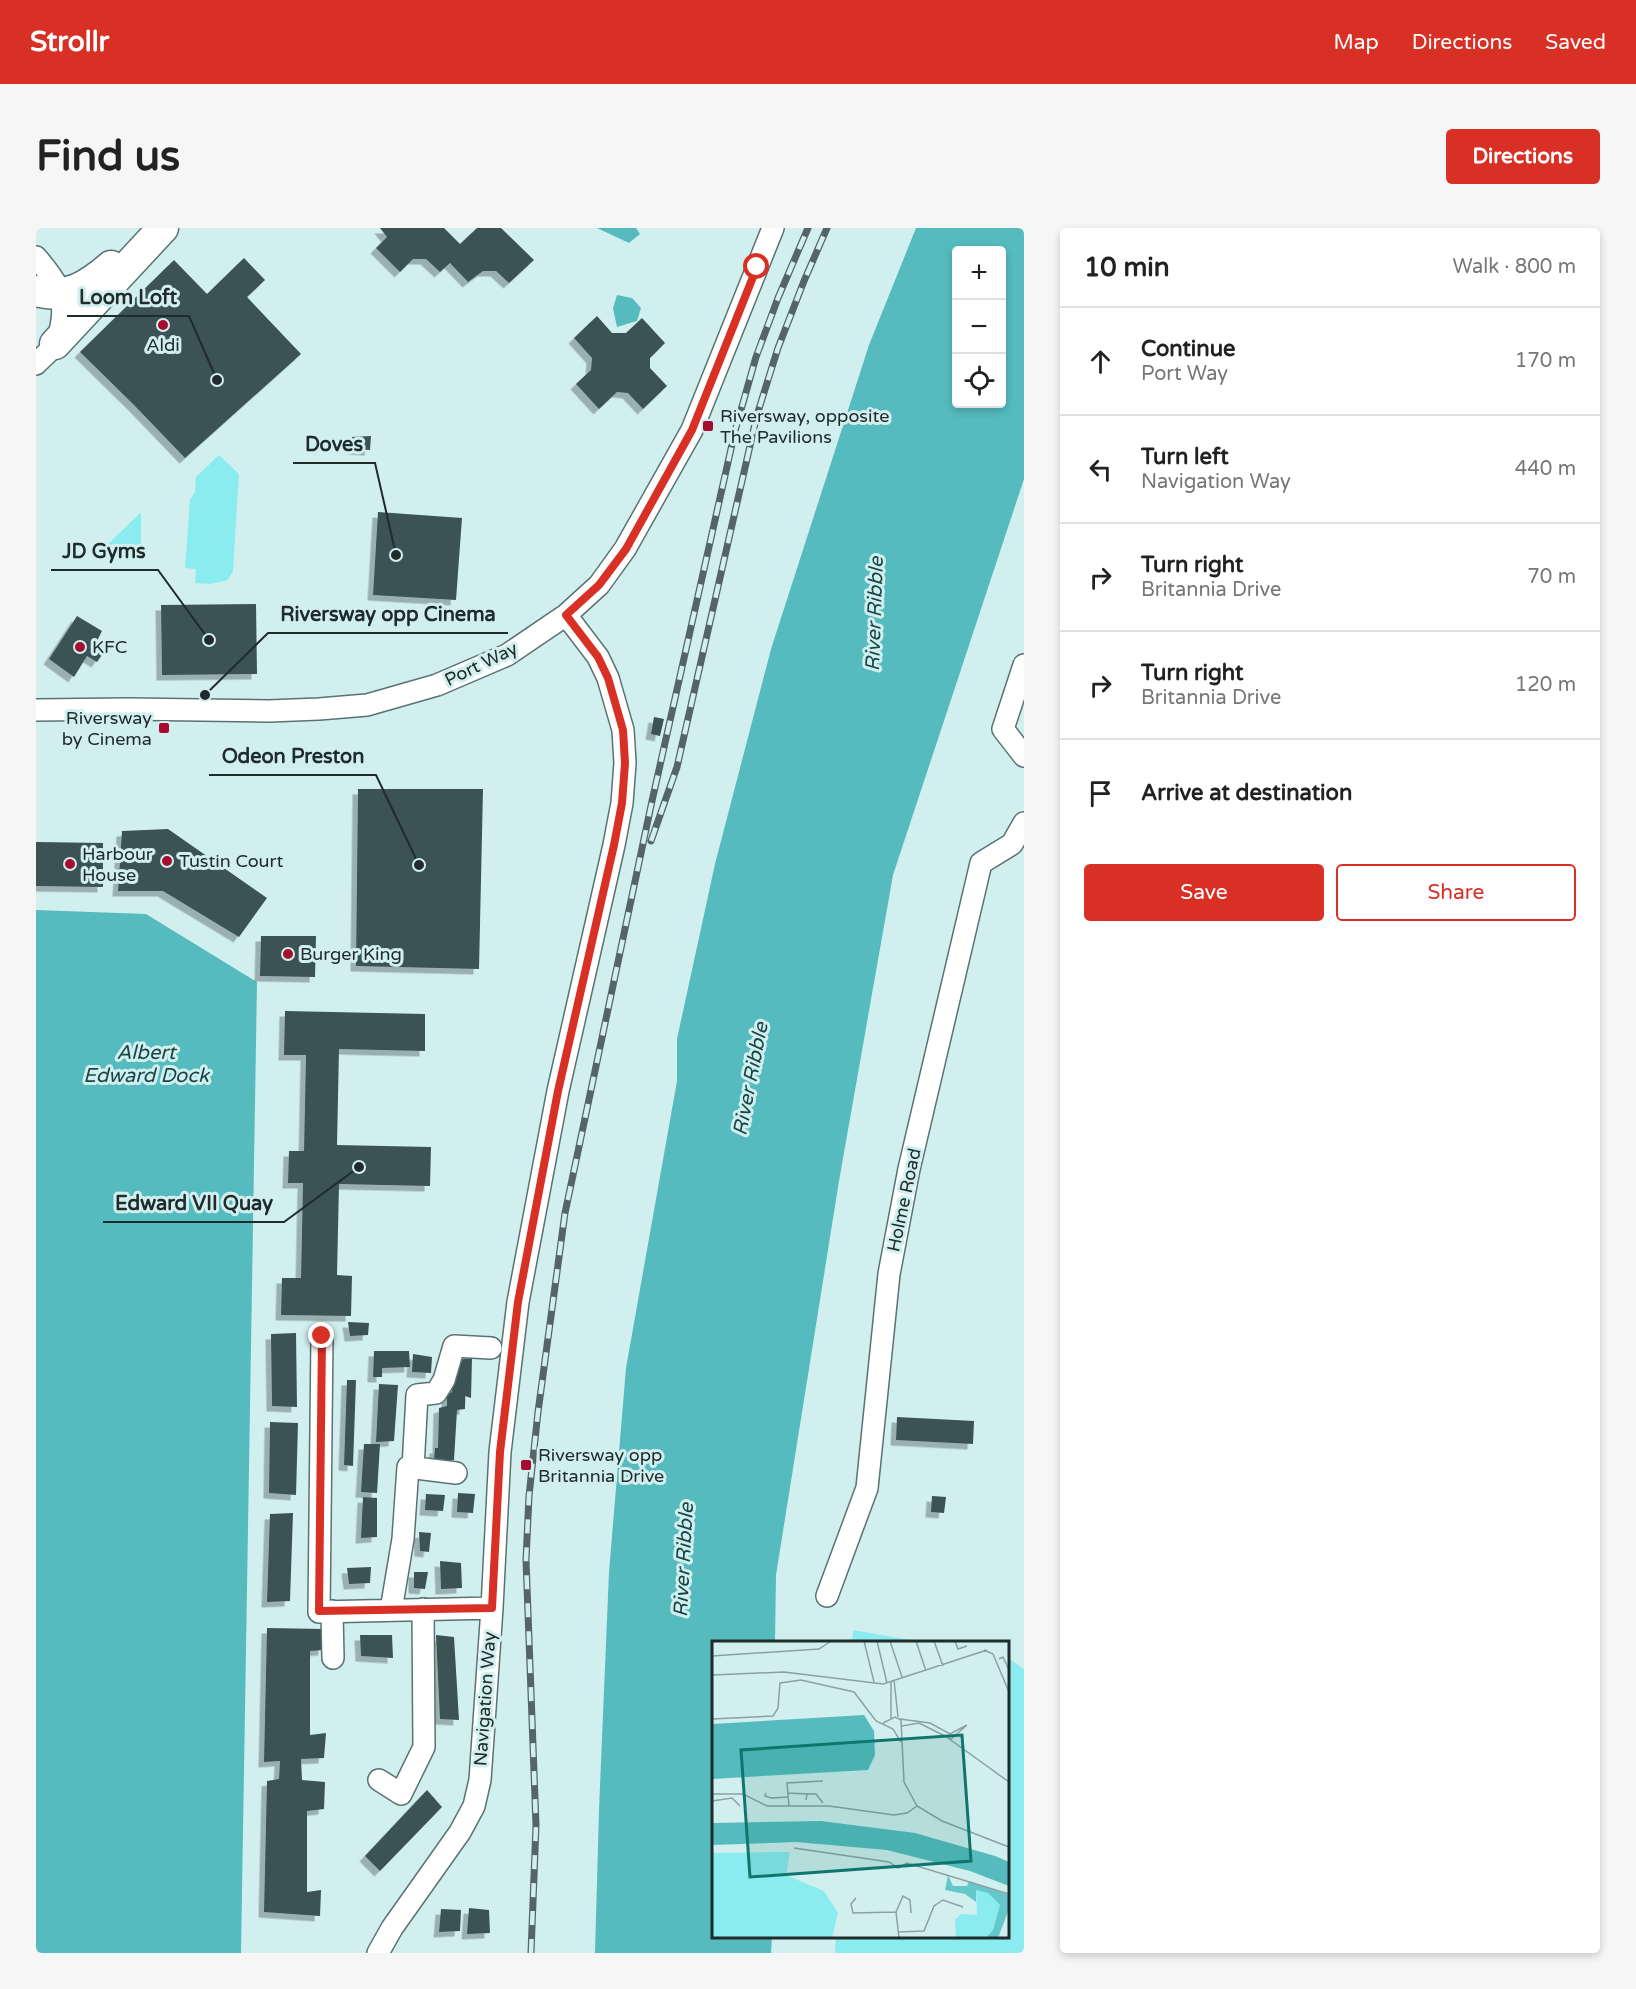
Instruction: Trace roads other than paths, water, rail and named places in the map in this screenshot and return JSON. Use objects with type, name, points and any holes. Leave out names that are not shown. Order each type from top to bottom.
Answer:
[{"type":"highway","points":[[49,293],[71,292],[90,283],[153,228]]},
{"type":"highway","points":[[46,354],[163,228]]},
{"type":"street","name":"Port Way","points":[[42,712],[128,709],[269,711],[368,705],[437,685],[507,655],[566,615],[599,585],[626,549],[692,430],[773,228]]},
{"type":"street","points":[[36,258],[51,275],[49,293],[62,318],[46,354]]},
{"type":"street","name":"Navigation Way","points":[[378,1953],[392,1928],[460,1832],[474,1806],[480,1780],[500,1452],[518,1302],[558,1091],[622,803],[625,763],[623,730],[608,678],[598,657],[566,615]]},
{"type":"street","points":[[1024,665],[1003,729],[1024,756]]},
{"type":"street","name":"Holme Road","points":[[827,1596],[867,1488],[889,1274],[909,1169],[981,863],[1012,844],[1024,823]]},
{"type":"street","points":[[322,1336],[319,1611],[492,1608]]},
{"type":"street","points":[[413,1468],[417,1395],[436,1393],[444,1380],[454,1346],[491,1348]]},
{"type":"street","points":[[391,1610],[403,1539],[408,1467],[456,1473]]},
{"type":"street","points":[[379,1780],[401,1794],[424,1747],[423,1609]]},
{"type":"street","points":[[332,1611],[333,1658]]},
{"type":"water","points":[[597,228],[636,228],[640,234],[629,243]]},
{"type":"water","name":"River Ribble","points":[[916,228],[1024,228],[1024,479],[893,875],[839,1181],[776,1575],[775,1641],[712,1641],[712,1938],[772,1938],[771,1953],[595,1953],[609,1572],[626,1368],[677,1081],[677,1039],[715,864],[771,649],[869,345]]},
{"type":"water","points":[[617,295],[632,298],[641,308],[637,321],[617,327],[613,308]]},
{"type":"water","name":"Albert Edward Dock","points":[[36,910],[146,914],[257,982],[241,1953],[36,1953]]},
{"type":"railway","points":[[531,1953],[536,1825],[526,1560],[529,1496],[538,1412],[565,1213],[652,801],[735,431],[756,357],[808,228]]},
{"type":"railway","points":[[651,841],[677,767],[757,415],[778,348],[827,228]]},
{"type":"place","name":"Aldi","points":[[163,325]]},
{"type":"place","name":"Loom Loft","points":[[217,380]]},
{"type":"place","name":"Riversway, opposite The Pavilions","points":[[708,426]]},
{"type":"place","name":"Doves","points":[[396,555]]},
{"type":"place","name":"JD Gyms","points":[[209,640]]},
{"type":"place","name":"KFC","points":[[80,647]]},
{"type":"place","name":"Riversway opp Cinema","points":[[205,695]]},
{"type":"place","name":"Riversway by Cinema","points":[[164,728]]},
{"type":"place","name":"Tustin Court","points":[[167,861]]},
{"type":"place","name":"Harbour House","points":[[70,864]]},
{"type":"place","name":"Odeon Preston","points":[[419,865]]},
{"type":"place","name":"Burger King","points":[[288,954]]},
{"type":"place","name":"Edward VII Quay","points":[[359,1167]]},
{"type":"place","name":"Riversway opp Britannia Drive","points":[[526,1465]]}]
